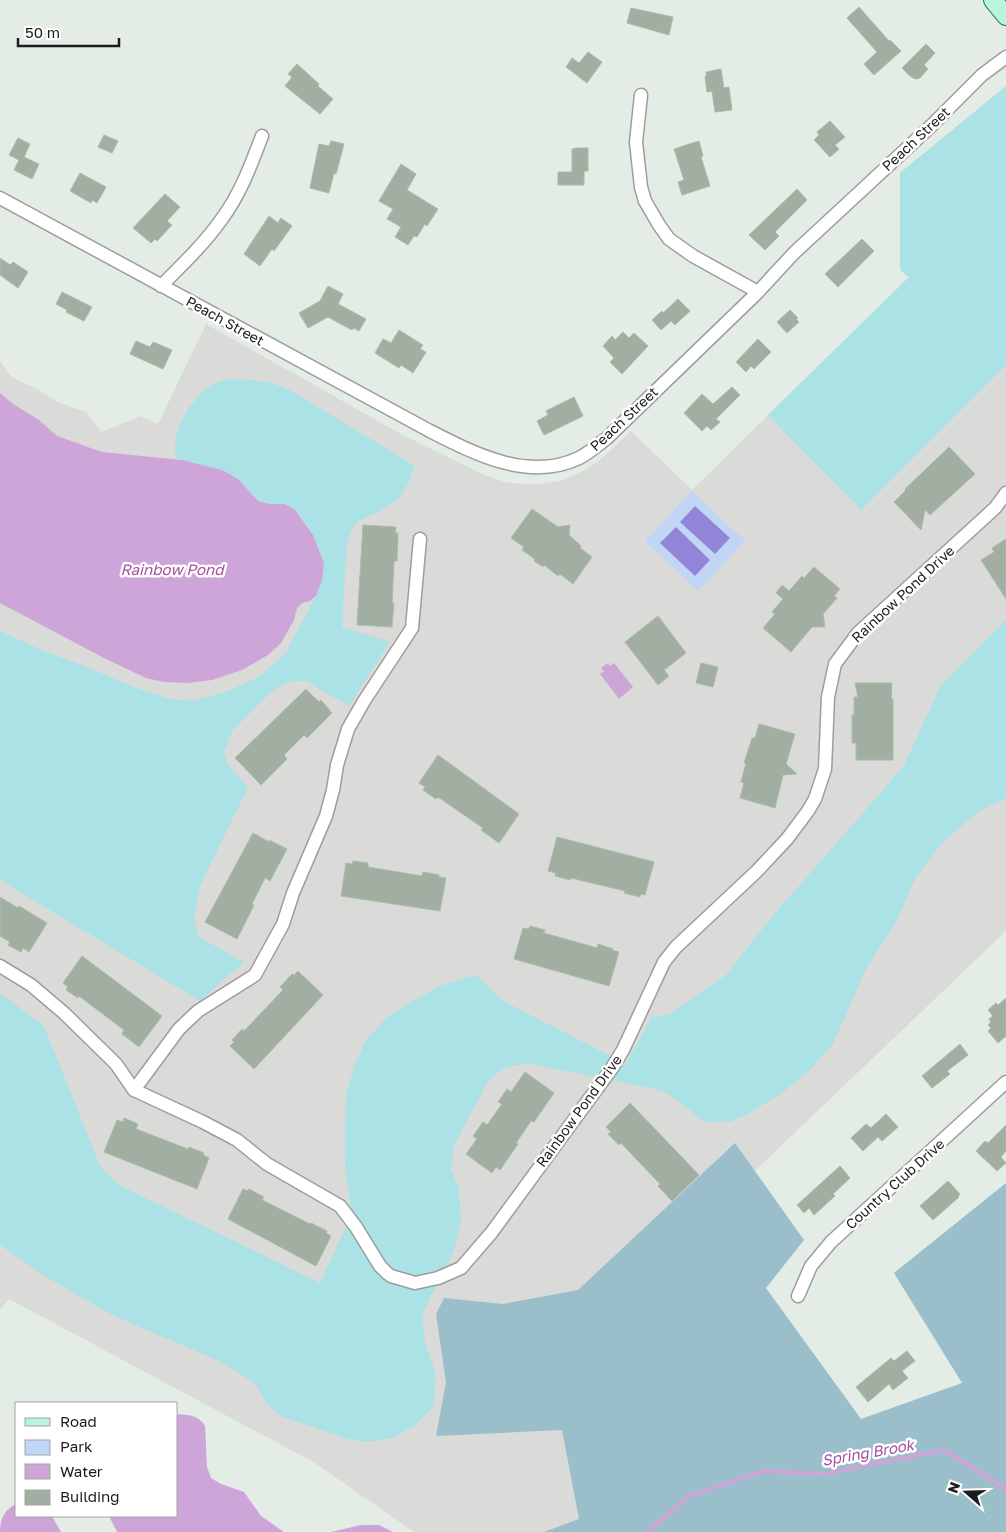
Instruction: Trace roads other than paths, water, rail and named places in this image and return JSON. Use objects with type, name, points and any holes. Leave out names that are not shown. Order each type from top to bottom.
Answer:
[{"type":"main road","points":[[993,0],[1006,16]]},
{"type":"street","name":"Peach Street","points":[[0,198],[471,452],[498,461],[543,468],[578,458],[588,453],[607,438],[758,292],[794,253],[982,76],[1006,57]]},
{"type":"street","points":[[641,95],[636,142],[641,187],[645,201],[658,225],[669,239],[693,256],[758,292]]},
{"type":"street","points":[[161,286],[222,220],[238,194],[262,136]]},
{"type":"street","name":"Rainbow Pond Drive","points":[[134,1090],[237,1140],[267,1164],[340,1206],[356,1227],[380,1266],[391,1276],[416,1283],[429,1281],[461,1268],[492,1232],[612,1068],[623,1050],[664,962],[676,948],[756,872],[787,839],[808,810],[815,798],[826,769],[828,697],[835,664],[858,634],[995,508],[1006,493]]},
{"type":"street","points":[[0,966],[31,986],[64,1013],[116,1064],[134,1090],[179,1028],[198,1011],[256,975],[283,924],[292,893],[326,816],[337,765],[348,729],[412,628],[420,539]]},
{"type":"street","name":"Country Club Drive","points":[[798,1296],[811,1266],[830,1242],[1006,1082]]},
{"type":"water","name":"Rainbow Pond","points":[[0,393],[13,404],[39,420],[57,436],[102,452],[182,460],[222,470],[238,479],[258,501],[270,504],[285,504],[295,510],[313,535],[324,563],[322,580],[316,596],[310,601],[302,603],[297,608],[294,620],[281,643],[268,655],[242,670],[212,680],[188,683],[164,682],[146,678],[104,658],[0,603]]},
{"type":"water","points":[[608,663],[610,666],[614,663],[633,687],[619,699],[600,674],[604,671],[601,668]]},
{"type":"water","points":[[178,1414],[189,1415],[203,1422],[205,1426],[207,1467],[211,1478],[221,1484],[244,1492],[261,1516],[284,1532],[117,1532],[110,1517],[178,1517]]},
{"type":"water","points":[[15,1505],[15,1517],[53,1517],[61,1532],[0,1532],[1,1523],[8,1509]]},
{"type":"water","points":[[361,1525],[379,1525],[393,1532],[331,1532]]},
{"type":"waterway","name":"Spring Brook","points":[[647,1532],[689,1496],[763,1471],[824,1474],[944,1450],[1003,1487],[1006,1492]]}]
